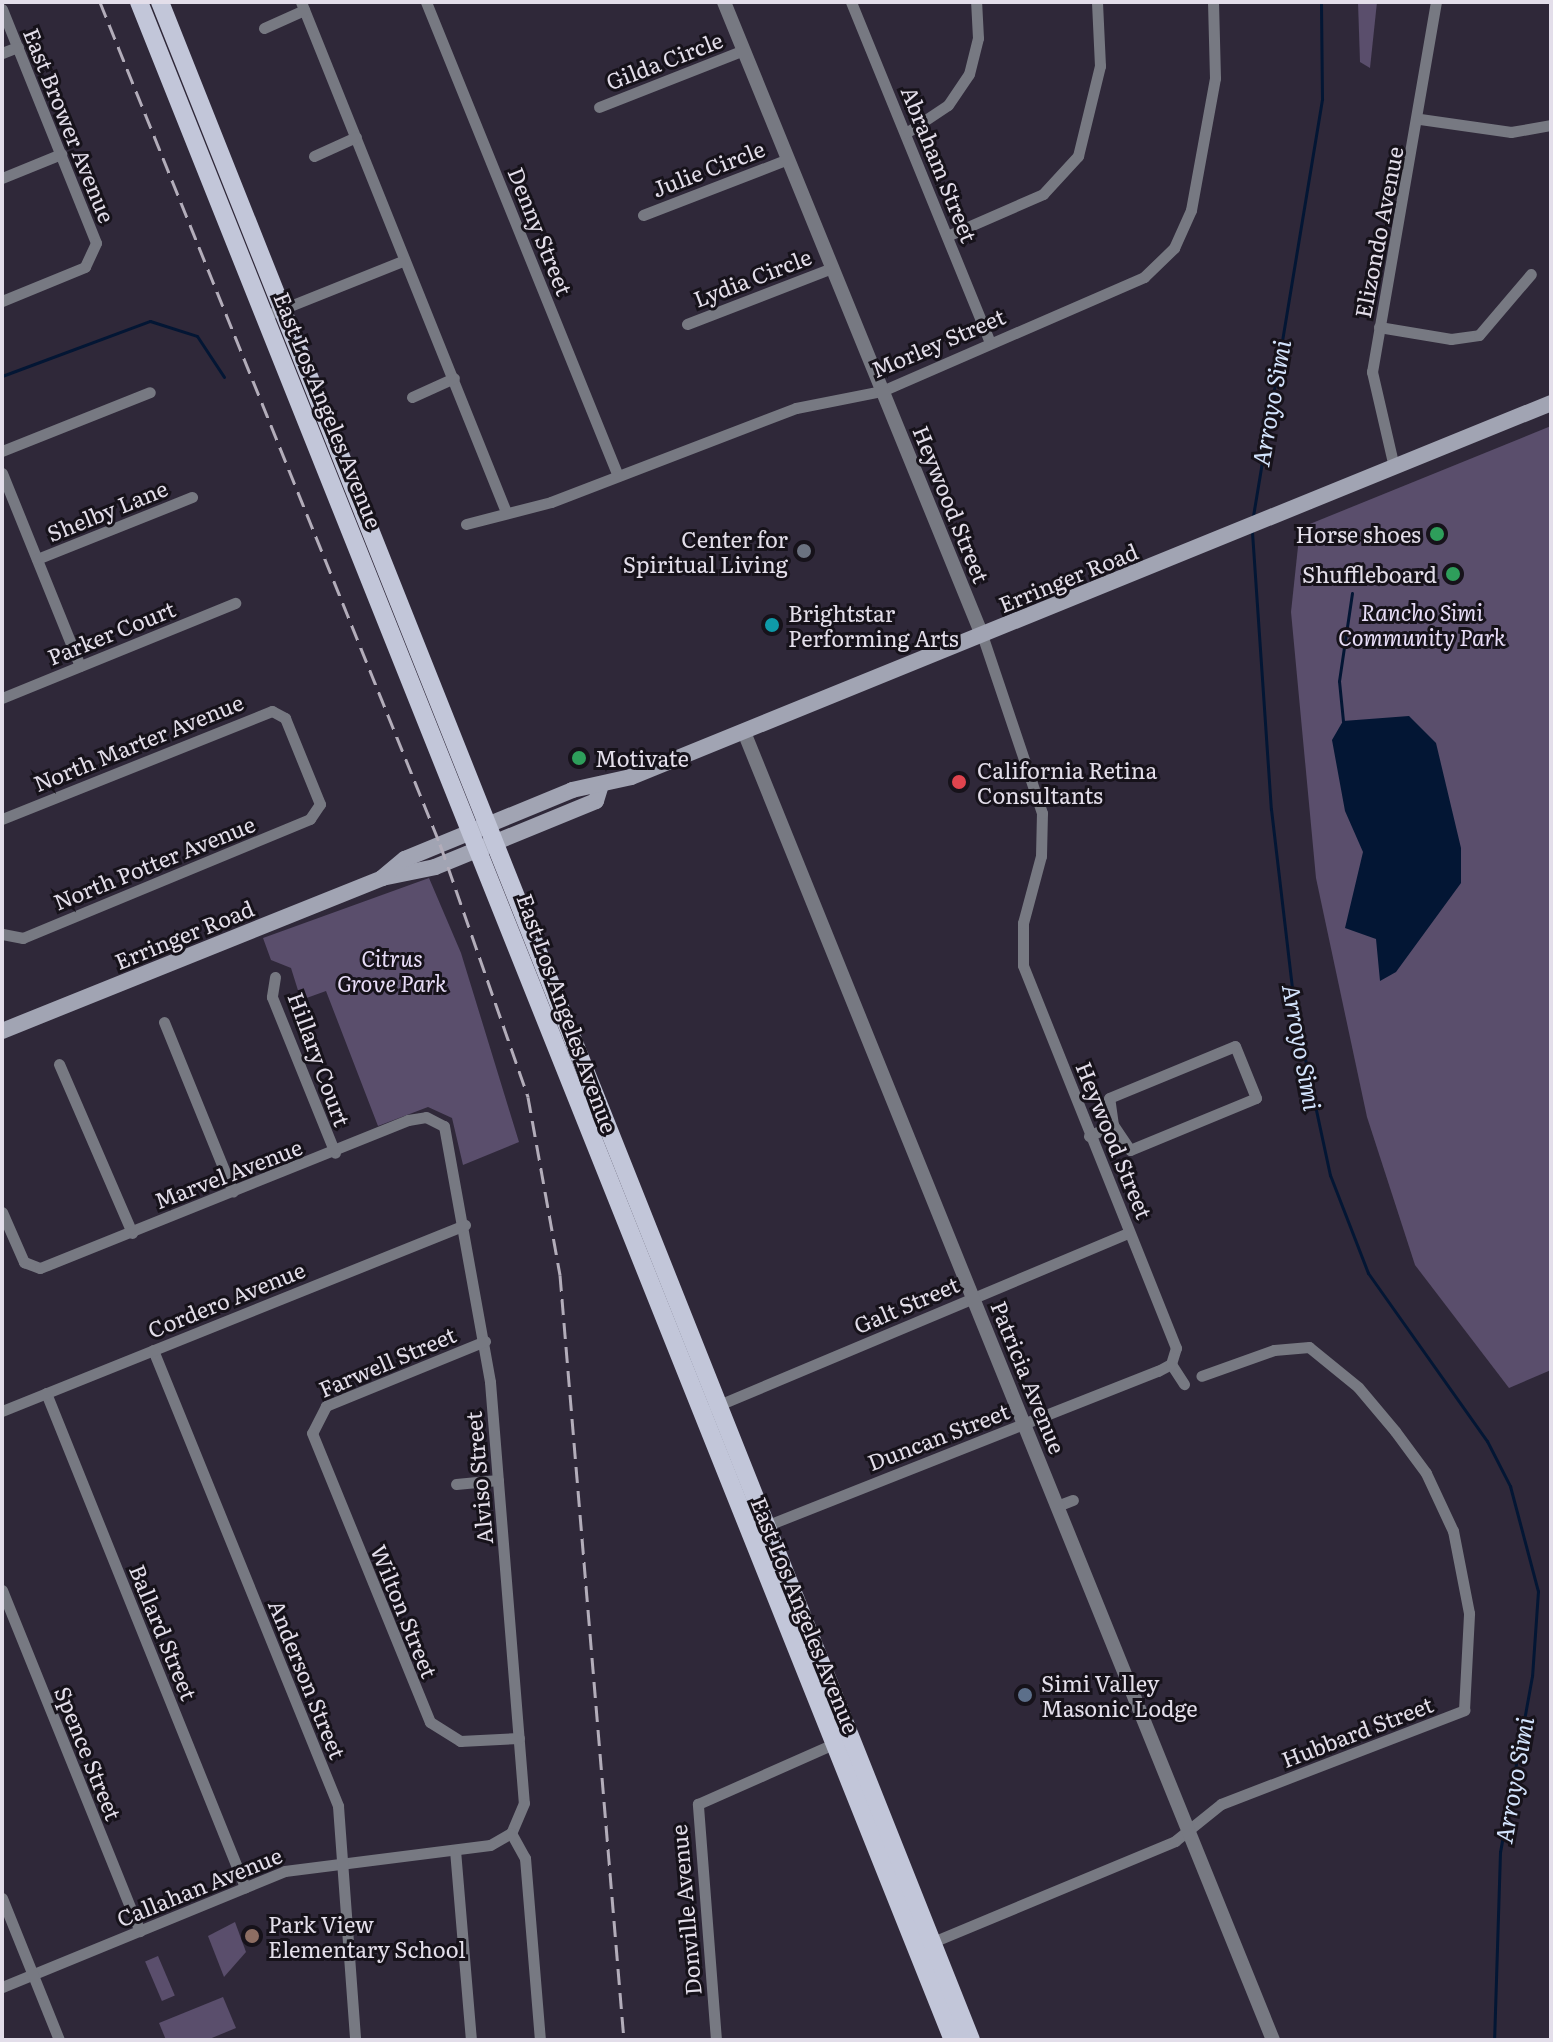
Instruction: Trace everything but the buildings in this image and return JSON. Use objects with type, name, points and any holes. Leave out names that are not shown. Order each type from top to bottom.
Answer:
[{"type":"main road","name":"East Los Angeles Avenue","points":[[139,2],[274,312],[485,836],[756,1529],[833,1744],[924,1946],[971,2040]]},
{"type":"main road","name":"East Los Angeles Avenue","points":[[160,2],[274,312]]},
{"type":"main road","name":"Erringer Road","points":[[2,1031],[382,878],[405,859],[485,836],[589,783],[600,788],[744,732],[1547,407]]},
{"type":"main road","name":"East Los Angeles Avenue","points":[[756,1529],[852,1734],[953,2040]]},
{"type":"street","name":"Denny Street","points":[[426,2],[618,476]]},
{"type":"street","name":"Heywood Street","points":[[724,2],[982,635],[1042,813],[1041,856],[1023,923],[1023,965],[1176,1348],[1171,1364]]},
{"type":"street","name":"Abraham Street","points":[[851,2],[990,342]]},
{"type":"street","points":[[906,133],[948,105],[969,74],[978,38],[976,2]]},
{"type":"street","points":[[947,236],[1043,194],[1078,156],[1100,66],[1097,2]]},
{"type":"street","name":"Morley Street","points":[[466,524],[618,476],[796,408],[882,391],[990,342],[1126,287],[1174,248],[1191,210],[1211,106],[1213,2]]},
{"type":"street","name":"Elizondo Avenue","points":[[1394,467],[1372,399],[1379,327],[1420,119],[1436,2]]},
{"type":"street","points":[[264,28],[302,6],[356,137],[400,262],[454,378],[506,512]]},
{"type":"street","name":"East Brower Avenue","points":[[2,9],[61,154],[94,256],[85,267],[2,301]]},
{"type":"street","points":[[2,53],[18,47]]},
{"type":"street","name":"Gilda Circle","points":[[599,107],[744,50]]},
{"type":"street","points":[[1420,119],[1511,132],[1551,125]]},
{"type":"street","points":[[314,156],[356,137]]},
{"type":"street","points":[[2,178],[61,154]]},
{"type":"street","name":"Julie Circle","points":[[643,215],[788,159]]},
{"type":"street","points":[[274,312],[400,262]]},
{"type":"street","name":"Lydia Circle","points":[[687,324],[832,268]]},
{"type":"street","points":[[1379,327],[1451,339],[1479,335],[1531,274]]},
{"type":"street","points":[[412,397],[454,378]]},
{"type":"street","points":[[2,451],[150,392]]},
{"type":"street","points":[[2,473],[80,666]]},
{"type":"street","name":"Shelby Lane","points":[[37,559],[192,497]]},
{"type":"street","name":"Parker Court","points":[[2,698],[235,603]]},
{"type":"street","name":"North Marter Avenue","points":[[2,819],[272,711],[288,724],[319,810]]},
{"type":"street","name":"Patricia Avenue","points":[[744,732],[1273,2040]]},
{"type":"street","name":"North Potter Avenue","points":[[2,934],[23,938],[319,810]]},
{"type":"street","name":"Hillary Court","points":[[275,977],[272,997],[335,1153]]},
{"type":"street","points":[[164,1022],[233,1192]]},
{"type":"street","points":[[1235,1046],[1256,1098],[1130,1150],[1113,1125],[1109,1098],[1235,1046]]},
{"type":"street","points":[[59,1064],[132,1233]]},
{"type":"street","name":"Marvel Avenue","points":[[2,1212],[31,1266],[132,1233],[335,1153],[408,1120],[439,1122]]},
{"type":"street","name":"Alviso Street","points":[[439,1122],[448,1135],[485,1341],[524,1803],[511,1833]]},
{"type":"street","points":[[1089,1136],[1113,1125]]},
{"type":"street","name":"Cordero Avenue","points":[[2,1411],[465,1225]]},
{"type":"street","name":"Galt Street","points":[[707,1409],[1128,1233]]},
{"type":"street","name":"Farwell Street","points":[[312,1426],[326,1406],[485,1341]]},
{"type":"street","name":"Hubbard Street","points":[[924,1946],[1187,1831],[1221,1804],[1464,1710],[1471,1674],[1469,1613],[1453,1531],[1426,1473],[1358,1387],[1309,1347],[1274,1350],[1201,1376]]},
{"type":"street","name":"Anderson Street","points":[[153,1350],[338,1806],[355,2040]]},
{"type":"street","points":[[1171,1364],[1184,1384]]},
{"type":"street","name":"Duncan Street","points":[[756,1529],[1171,1364]]},
{"type":"street","name":"Ballard Street","points":[[46,1393],[245,1887]]},
{"type":"street","name":"Wilton Street","points":[[312,1426],[430,1722],[460,1741],[519,1738]]},
{"type":"street","points":[[456,1484],[498,1480]]},
{"type":"street","points":[[1057,1506],[1073,1500]]},
{"type":"street","name":"Spence Street","points":[[2,1590],[140,1931]]},
{"type":"street","name":"Donville Avenue","points":[[716,2040],[698,1804],[852,1734]]},
{"type":"street","points":[[511,1833],[525,1858],[540,2040]]},
{"type":"street","name":"Callahan Avenue","points":[[2,1987],[245,1887],[342,1863],[490,1845],[511,1833]]},
{"type":"street","points":[[455,1850],[471,2040]]},
{"type":"street","points":[[2,1898],[59,2040]]},
{"type":"green space","points":[[1358,2],[1377,2],[1370,68],[1360,62]]},
{"type":"green space","name":"Rancho Simi Community Park","points":[[1551,426],[1551,1370],[1509,1388],[1415,1265],[1367,1117],[1316,878],[1291,612],[1300,528]]},
{"type":"green space","name":"Citrus Grove Park","points":[[429,878],[461,953],[519,1142],[463,1165],[452,1118],[428,1107],[378,1126],[326,991],[301,1000],[291,968],[271,960],[263,938]]},
{"type":"green space","points":[[235,1922],[246,1952],[224,1977],[208,1936]]},
{"type":"green space","points":[[158,1956],[175,1996],[162,2001],[145,1961]]},
{"type":"green space","points":[[223,1997],[236,2028],[207,2040],[166,2040],[159,2023]]},
{"type":"water","points":[[1409,716],[1436,743],[1461,848],[1461,883],[1396,972],[1380,981],[1376,939],[1345,928],[1363,852],[1345,811],[1332,740],[1343,721]]},
{"type":"waterway","name":"Arroyo Simi","points":[[1253,516],[1322,99],[1321,2]]},
{"type":"waterway","points":[[2,376],[150,321],[197,336],[224,377]]},
{"type":"waterway","name":"Arroyo Simi","points":[[1252,532],[1271,809],[1295,1012],[1330,1175],[1368,1273],[1487,1441],[1510,1486],[1538,1591],[1532,1676],[1500,1852],[1494,2040]]},
{"type":"waterway","points":[[1343,721],[1339,681],[1352,593]]},
{"type":"railway","points":[[100,2],[440,844],[528,1097],[560,1275],[624,2040]]},
{"type":"place","name":"Horse shoes","points":[[1437,534]]},
{"type":"place","name":"Center for Spiritual Living","points":[[804,551]]},
{"type":"place","name":"Shuffleboard","points":[[1453,574]]},
{"type":"place","name":"Brightstar Performing Arts","points":[[772,625]]},
{"type":"place","name":"Motivate","points":[[579,758]]},
{"type":"place","name":"California Retina Consultants","points":[[959,782]]},
{"type":"place","name":"Simi Valley Masonic Lodge","points":[[1025,1695]]},
{"type":"place","name":"Park View Elementary School","points":[[252,1936]]}]
